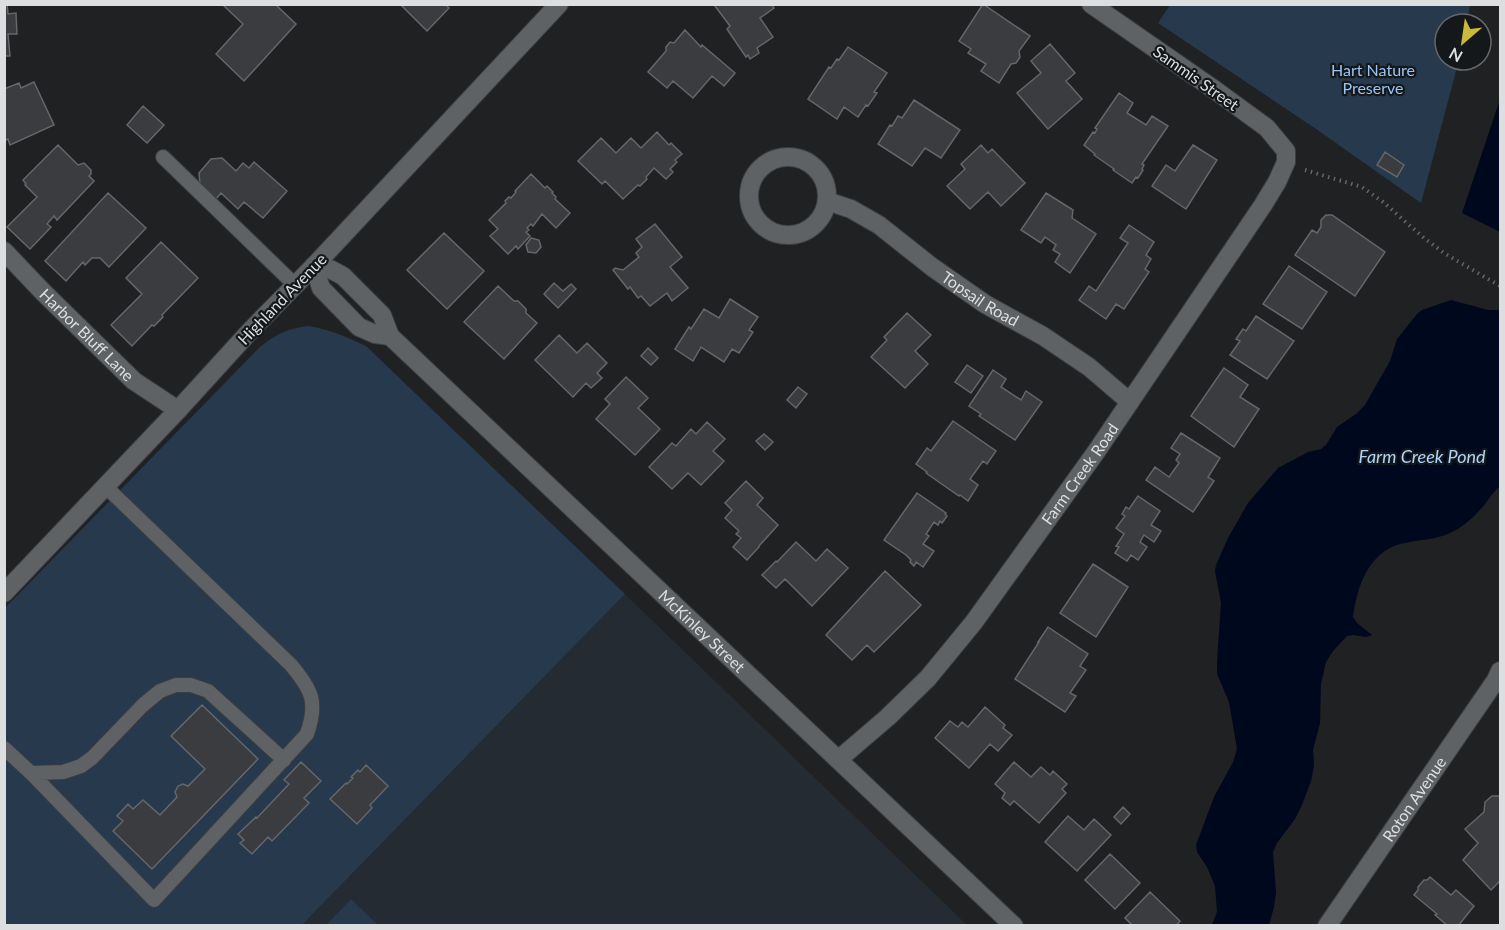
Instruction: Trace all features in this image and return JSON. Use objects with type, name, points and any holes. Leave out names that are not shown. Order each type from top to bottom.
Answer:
[{"type":"street","name":"Highland Avenue","points":[[4,592],[106,487],[559,4]]},
{"type":"street","name":"Sammis Street","points":[[1091,4],[1267,129],[1286,151],[1286,162]]},
{"type":"street","points":[[782,157],[796,158],[810,163],[820,174],[827,187],[827,201],[823,215],[814,226],[802,234],[787,236],[773,233],[760,225],[752,213],[748,199],[750,185],[757,172],[768,162],[782,157]]},
{"type":"street","name":"Farm Creek Road","points":[[838,759],[904,702],[927,678],[987,603],[1130,402],[1263,205],[1286,162]]},
{"type":"street","name":"Topsail Road","points":[[827,201],[851,209],[879,225],[932,267],[985,304],[1043,336],[1089,368],[1130,402]]},
{"type":"street","name":"Harbor Bluff Lane","points":[[4,251],[135,381],[178,410]]},
{"type":"street","name":"McKinley Street","points":[[390,336],[375,334],[359,327],[321,288],[314,266],[330,269],[343,276],[382,315],[390,336],[1014,926]]},
{"type":"street","name":"Roton Avenue","points":[[1327,926],[1500,671]]},
{"type":"lane","points":[[163,157],[295,285]]},
{"type":"lane","points":[[4,748],[154,900],[307,734],[312,720],[313,703],[306,682],[106,487]]},
{"type":"lane","points":[[31,773],[63,772],[81,766],[92,758],[143,705],[160,691],[176,685],[190,685],[208,691],[284,759]]},
{"type":"path","points":[[1286,162],[1362,187],[1444,253],[1500,286]]},
{"type":"shaded area","points":[[625,594],[967,925],[301,926]]},
{"type":"green space","name":"Hart Nature Preserve","points":[[1170,5],[1470,5],[1469,12],[1433,12],[1433,72],[1456,72],[1421,203],[1316,129],[1158,23]]},
{"type":"green space","points":[[308,326],[331,331],[366,346],[625,594],[301,926],[5,925],[4,609],[259,348],[282,333]]},
{"type":"green space","points":[[351,899],[378,925],[326,925]]},
{"type":"water","points":[[1500,99],[1500,232],[1462,213]]},
{"type":"water","name":"Farm Creek Pond","points":[[1451,300],[1488,310],[1500,310],[1500,486],[1475,515],[1458,529],[1440,537],[1389,548],[1372,563],[1361,583],[1353,617],[1372,635],[1347,636],[1326,662],[1321,684],[1320,723],[1313,750],[1314,766],[1311,781],[1295,819],[1273,852],[1276,892],[1269,925],[1212,925],[1217,912],[1215,886],[1207,867],[1197,852],[1196,845],[1214,797],[1233,762],[1237,749],[1229,702],[1217,674],[1221,603],[1216,565],[1248,503],[1278,468],[1326,445],[1337,427],[1365,405],[1390,361],[1397,339],[1417,314]]},
{"type":"building","points":[[4,4],[7,4],[8,14],[16,13],[17,34],[8,34],[10,56],[4,56]]},
{"type":"building","points":[[222,4],[275,4],[296,24],[244,81],[216,54],[243,24]]},
{"type":"building","points":[[400,4],[445,4],[449,8],[427,31]]},
{"type":"building","points":[[717,4],[771,4],[774,8],[760,18],[773,37],[757,48],[759,53],[750,59],[748,55],[746,57],[727,29],[730,26],[715,6]]},
{"type":"building","points":[[983,4],[1030,36],[1019,51],[1020,57],[1016,63],[1011,64],[999,83],[981,71],[986,64],[968,53],[971,49],[959,41]]},
{"type":"building","points":[[685,30],[701,47],[702,45],[735,73],[724,86],[712,76],[693,98],[673,81],[667,88],[648,72],[666,51],[670,42],[674,43]]},
{"type":"building","points":[[1050,44],[1075,73],[1066,81],[1082,99],[1048,129],[1017,93],[1041,73],[1031,61]]},
{"type":"building","points":[[848,47],[887,73],[874,92],[877,93],[858,117],[844,107],[837,119],[808,99],[829,67],[831,68],[837,59],[839,60]]},
{"type":"building","points":[[34,82],[54,125],[10,145],[8,139],[4,141],[4,89],[19,83],[21,88]]},
{"type":"building","points":[[1119,93],[1133,103],[1127,113],[1146,125],[1152,116],[1168,126],[1142,164],[1144,165],[1143,170],[1138,178],[1136,177],[1132,183],[1084,145],[1093,132],[1095,133],[1097,129],[1095,128]]},
{"type":"building","points":[[914,100],[960,130],[941,158],[925,148],[912,166],[878,144],[890,125],[892,126],[898,116],[902,118]]},
{"type":"building","points":[[143,106],[164,125],[147,143],[127,125]]},
{"type":"building","points":[[657,132],[669,145],[671,143],[682,154],[670,169],[673,172],[666,179],[654,168],[640,186],[638,185],[623,199],[605,181],[602,184],[578,161],[601,138],[616,153],[631,138],[641,148]]},
{"type":"building","points":[[58,145],[78,165],[84,163],[91,170],[89,176],[94,181],[57,220],[54,216],[47,224],[51,227],[30,249],[7,227],[37,197],[23,180]]},
{"type":"building","points":[[981,145],[988,153],[992,149],[1025,183],[1001,206],[988,192],[970,209],[947,186],[965,169],[961,164]]},
{"type":"building","points":[[1193,145],[1217,160],[1186,209],[1152,186],[1166,165],[1175,171]]},
{"type":"building","points":[[1385,152],[1404,165],[1397,177],[1377,165]]},
{"type":"building","points":[[222,158],[236,171],[243,163],[249,168],[254,162],[287,191],[263,218],[244,202],[238,209],[221,193],[216,199],[200,184],[199,173],[211,159]]},
{"type":"building","points":[[531,174],[545,188],[547,186],[553,192],[555,199],[570,213],[556,228],[542,214],[533,226],[531,224],[527,228],[529,230],[526,232],[530,236],[518,249],[516,246],[508,254],[490,236],[498,229],[489,220]]},
{"type":"building","points":[[108,193],[146,228],[109,267],[100,258],[92,258],[85,265],[83,262],[66,281],[45,261]]},
{"type":"building","points":[[1046,193],[1073,210],[1072,218],[1096,234],[1070,273],[1055,262],[1060,254],[1053,250],[1056,245],[1045,237],[1041,243],[1021,230]]},
{"type":"building","points":[[1326,215],[1332,215],[1385,252],[1355,296],[1295,255],[1312,230],[1317,233],[1321,227],[1321,220]]},
{"type":"building","points":[[655,224],[682,257],[670,267],[688,288],[672,301],[667,293],[650,306],[641,296],[638,298],[630,287],[628,289],[613,270],[615,268],[623,270],[639,257],[636,253],[642,247],[636,239]]},
{"type":"building","points":[[1129,225],[1154,242],[1146,255],[1151,259],[1145,269],[1149,272],[1124,309],[1116,304],[1106,319],[1079,300],[1089,286],[1096,291],[1128,243],[1120,238]]},
{"type":"building","points":[[444,233],[484,271],[447,309],[407,270]]},
{"type":"building","points":[[531,238],[539,240],[541,247],[536,253],[528,252],[526,245]]},
{"type":"building","points":[[161,242],[198,278],[162,315],[163,317],[132,346],[111,325],[142,294],[126,278]]},
{"type":"building","points":[[1289,266],[1327,292],[1302,329],[1263,304]]},
{"type":"building","points":[[554,283],[563,291],[571,284],[576,289],[558,308],[544,294]]},
{"type":"building","points":[[498,286],[514,301],[518,301],[537,323],[504,359],[464,322]]},
{"type":"building","points":[[730,299],[758,317],[749,330],[753,332],[739,353],[732,349],[724,362],[701,347],[693,361],[675,349],[704,309],[719,318]]},
{"type":"building","points":[[907,313],[931,335],[915,351],[928,364],[905,388],[871,357],[887,340],[884,337]]},
{"type":"building","points":[[1256,316],[1294,341],[1267,379],[1230,355],[1240,341],[1236,339],[1243,329],[1246,331]]},
{"type":"building","points":[[559,335],[577,353],[587,343],[607,363],[597,373],[602,378],[591,388],[586,383],[573,397],[535,360]]},
{"type":"building","points":[[648,348],[658,358],[651,365],[641,356]]},
{"type":"building","points":[[967,365],[983,376],[971,393],[955,382]]},
{"type":"building","points":[[1224,368],[1248,385],[1240,397],[1259,409],[1234,447],[1191,416]]},
{"type":"building","points":[[993,370],[1006,379],[1001,387],[1021,400],[1026,391],[1042,402],[1015,440],[979,416],[981,414],[969,406]]},
{"type":"building","points":[[626,377],[648,398],[638,408],[660,429],[635,455],[596,419],[610,404],[605,399]]},
{"type":"building","points":[[798,387],[807,394],[796,408],[787,400]]},
{"type":"building","points":[[953,421],[996,451],[987,464],[983,461],[970,479],[978,485],[968,501],[916,464],[927,448],[931,451]]},
{"type":"building","points":[[707,422],[725,439],[713,451],[724,461],[701,485],[688,473],[672,489],[649,467],[672,443],[676,446],[691,429],[696,434]]},
{"type":"building","points":[[1181,433],[1220,458],[1208,477],[1214,481],[1193,512],[1146,480],[1155,467],[1169,477],[1179,463],[1176,460],[1180,454],[1171,448]]},
{"type":"building","points":[[764,434],[773,442],[765,450],[756,441]]},
{"type":"building","points":[[746,481],[763,498],[757,505],[778,525],[747,560],[733,547],[741,538],[736,534],[739,531],[725,518],[732,510],[725,503]]},
{"type":"building","points":[[917,493],[947,516],[938,525],[934,522],[926,534],[929,536],[923,544],[934,551],[923,567],[916,562],[914,566],[906,555],[884,540]]},
{"type":"building","points":[[1138,496],[1160,511],[1151,525],[1161,531],[1154,542],[1144,535],[1140,542],[1147,547],[1138,560],[1131,555],[1127,561],[1115,553],[1119,547],[1116,546],[1124,534],[1116,528],[1125,516],[1122,514],[1126,507],[1129,509]]},
{"type":"building","points":[[796,542],[816,561],[827,549],[848,568],[812,606],[785,579],[776,588],[762,575]]},
{"type":"building","points":[[1093,564],[1128,587],[1096,637],[1060,613]]},
{"type":"building","points":[[885,571],[921,605],[874,652],[867,645],[852,660],[826,635]]},
{"type":"building","points":[[1048,627],[1088,654],[1080,666],[1086,670],[1070,693],[1076,696],[1065,712],[1015,679]]},
{"type":"building","points":[[202,705],[258,759],[152,869],[113,831],[123,821],[117,816],[128,804],[133,809],[143,800],[160,815],[177,797],[175,792],[178,786],[183,784],[188,786],[205,769],[171,736]]},
{"type":"building","points":[[985,707],[1005,725],[1003,728],[1012,735],[998,751],[990,744],[969,768],[935,738],[950,721],[958,727],[962,722],[968,727]]},
{"type":"building","points":[[301,762],[321,781],[304,798],[309,803],[272,841],[268,837],[252,854],[240,843],[244,840],[238,834],[257,818],[289,784],[284,780]]},
{"type":"building","points":[[1014,762],[1031,777],[1041,767],[1050,775],[1053,771],[1067,784],[1062,789],[1066,793],[1039,823],[1014,801],[1010,805],[1002,798],[1005,793],[995,784]]},
{"type":"building","points":[[366,765],[388,786],[370,805],[372,808],[357,824],[330,799],[353,778],[351,777],[358,770],[360,772]]},
{"type":"building","points":[[1492,796],[1500,796],[1500,881],[1491,890],[1463,860],[1478,843],[1465,829],[1484,812],[1485,802]]},
{"type":"building","points":[[1123,807],[1130,814],[1121,824],[1114,817]]},
{"type":"building","points":[[1068,816],[1084,830],[1094,819],[1111,835],[1077,871],[1045,842]]},
{"type":"building","points":[[1110,854],[1140,883],[1115,909],[1085,880]]},
{"type":"building","points":[[1430,877],[1451,895],[1456,890],[1474,906],[1458,926],[1448,926],[1414,895],[1424,880]]},
{"type":"building","points":[[1150,892],[1180,921],[1176,926],[1133,926],[1125,918]]}]
